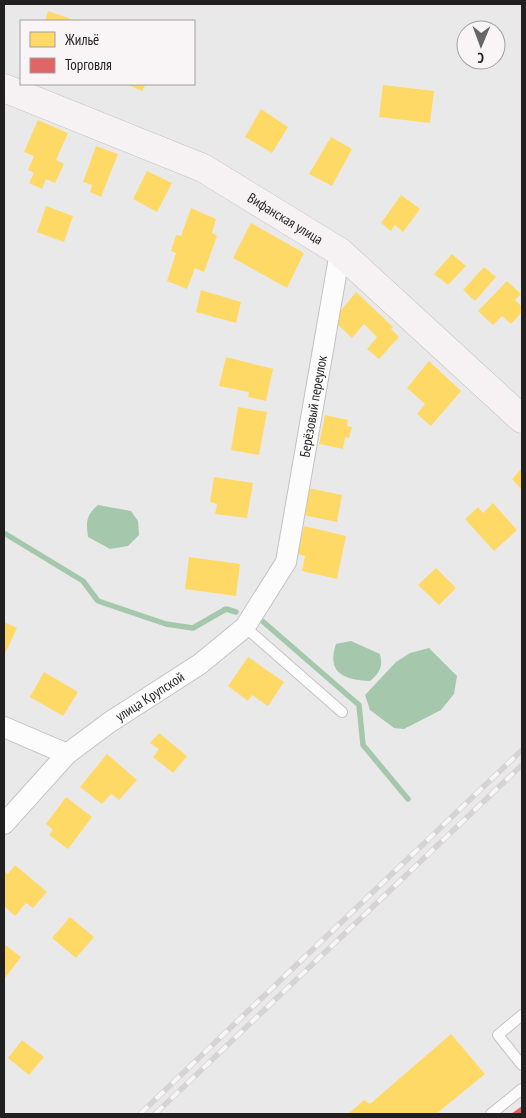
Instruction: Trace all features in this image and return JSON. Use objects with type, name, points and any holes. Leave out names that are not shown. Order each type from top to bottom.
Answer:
[{"type":"main road","name":"Вифанская улица","points":[[4,88],[202,168],[340,252],[522,420]]},
{"type":"street","name":"Берёзовый переулок","points":[[286,562],[340,252]]},
{"type":"street","name":"улица Крупской","points":[[4,824],[66,754],[110,722],[200,664],[245,627],[286,562]]},
{"type":"street","points":[[4,727],[66,754]]},
{"type":"lane","points":[[245,627],[342,712]]},
{"type":"lane","points":[[522,1015],[498,1035],[522,1065]]},
{"type":"lane","points":[[491,1114],[522,1089]]},
{"type":"shaded area","points":[[98,505],[131,511],[138,521],[139,535],[128,546],[110,549],[88,537],[88,519],[91,512]]},
{"type":"shaded area","points":[[351,641],[380,654],[380,669],[370,681],[352,679],[345,676],[340,673],[333,662],[336,644]]},
{"type":"shaded area","points":[[429,648],[457,676],[454,694],[441,710],[404,729],[394,728],[370,710],[365,695],[396,662],[410,653]]},
{"type":"building: Жильё","points":[[48,11],[74,20],[45,20]]},
{"type":"building: Жильё","points":[[128,85],[145,85],[142,91]]},
{"type":"building: Жильё","points":[[383,85],[434,91],[430,123],[379,117]]},
{"type":"building: Жильё","points":[[261,109],[288,127],[272,153],[245,137]]},
{"type":"building: Жильё","points":[[38,120],[68,133],[56,160],[64,164],[55,183],[46,179],[42,189],[29,183],[34,173],[28,170],[34,156],[24,152]]},
{"type":"building: Жильё","points":[[331,137],[352,149],[332,186],[309,174]]},
{"type":"building: Жильё","points":[[96,146],[118,154],[101,197],[90,192],[92,185],[83,182]]},
{"type":"building: Жильё","points":[[147,171],[172,183],[157,212],[133,199]]},
{"type":"building: Жильё","points":[[401,195],[420,209],[403,232],[395,225],[391,231],[381,223]]},
{"type":"building: Жильё","points":[[46,206],[73,216],[64,242],[37,232]]},
{"type":"building: Жильё","points":[[191,208],[216,219],[212,233],[217,236],[204,272],[195,268],[187,289],[167,281],[176,253],[171,251],[176,235],[181,236]]},
{"type":"building: Жильё","points":[[251,223],[304,253],[287,288],[233,258]]},
{"type":"building: Жильё","points":[[452,254],[466,266],[448,285],[434,274]]},
{"type":"building: Жильё","points":[[484,267],[496,277],[475,301],[463,290]]},
{"type":"building: Жильё","points":[[507,281],[521,294],[515,300],[522,307],[522,312],[511,324],[502,316],[493,325],[478,311]]},
{"type":"building: Жильё","points":[[201,290],[241,302],[236,323],[196,312]]},
{"type":"building: Жильё","points":[[356,292],[393,327],[391,329],[399,337],[379,359],[367,349],[377,337],[364,324],[352,338],[333,320]]},
{"type":"building: Жильё","points":[[226,357],[273,369],[266,401],[248,397],[249,392],[219,386]]},
{"type":"building: Жильё","points":[[429,361],[461,391],[431,426],[417,414],[425,404],[407,388]]},
{"type":"building: Жильё","points":[[238,407],[267,412],[259,455],[231,450]]},
{"type":"building: Жильё","points":[[325,415],[348,420],[347,426],[352,427],[349,438],[345,437],[343,449],[319,444]]},
{"type":"building: Жильё","points":[[522,468],[522,490],[512,479]]},
{"type":"building: Жильё","points":[[214,477],[253,483],[247,518],[215,514],[217,504],[210,502]]},
{"type":"building: Жильё","points":[[308,488],[342,495],[337,522],[303,515]]},
{"type":"building: Жильё","points":[[493,503],[517,530],[494,551],[465,519],[478,507],[483,513]]},
{"type":"building: Жильё","points":[[304,526],[346,536],[337,579],[302,571],[305,556],[298,554]]},
{"type":"building: Жильё","points":[[189,557],[240,564],[236,596],[185,589]]},
{"type":"building: Жильё","points":[[436,568],[456,588],[439,605],[418,585]]},
{"type":"building: Жильё","points":[[4,622],[17,628],[4,656]]},
{"type":"building: Жильё","points":[[248,657],[284,682],[268,706],[252,695],[248,701],[228,686]]},
{"type":"building: Жильё","points":[[44,672],[78,692],[63,716],[30,697]]},
{"type":"building: Жильё","points":[[159,733],[187,756],[173,773],[153,757],[159,749],[150,743]]},
{"type":"building: Жильё","points":[[107,754],[137,780],[119,800],[111,794],[102,804],[80,787]]},
{"type":"building: Жильё","points":[[66,797],[92,817],[68,849],[49,835],[53,830],[46,824]]},
{"type":"building: Жильё","points":[[15,865],[47,892],[33,908],[26,903],[15,916],[4,906],[4,871],[8,874]]},
{"type":"building: Жильё","points":[[70,917],[94,937],[76,958],[52,938]]},
{"type":"building: Жильё","points":[[4,944],[21,957],[5,978],[4,977]]},
{"type":"building: Жильё","points":[[451,1034],[485,1074],[436,1114],[348,1114],[364,1100],[370,1104]]},
{"type":"building: Жильё","points":[[22,1040],[44,1057],[29,1075],[8,1058]]},
{"type":"building: Торговля","points":[[522,1106],[522,1114],[511,1114]]},
{"type":"waterway","points":[[4,533],[83,581],[98,601],[166,624],[193,628],[226,609],[236,612]]},
{"type":"waterway","points":[[260,619],[359,705],[363,745],[408,799]]},
{"type":"railway","points":[[140,1114],[522,750]]},
{"type":"railway","points":[[155,1114],[522,765]]}]
